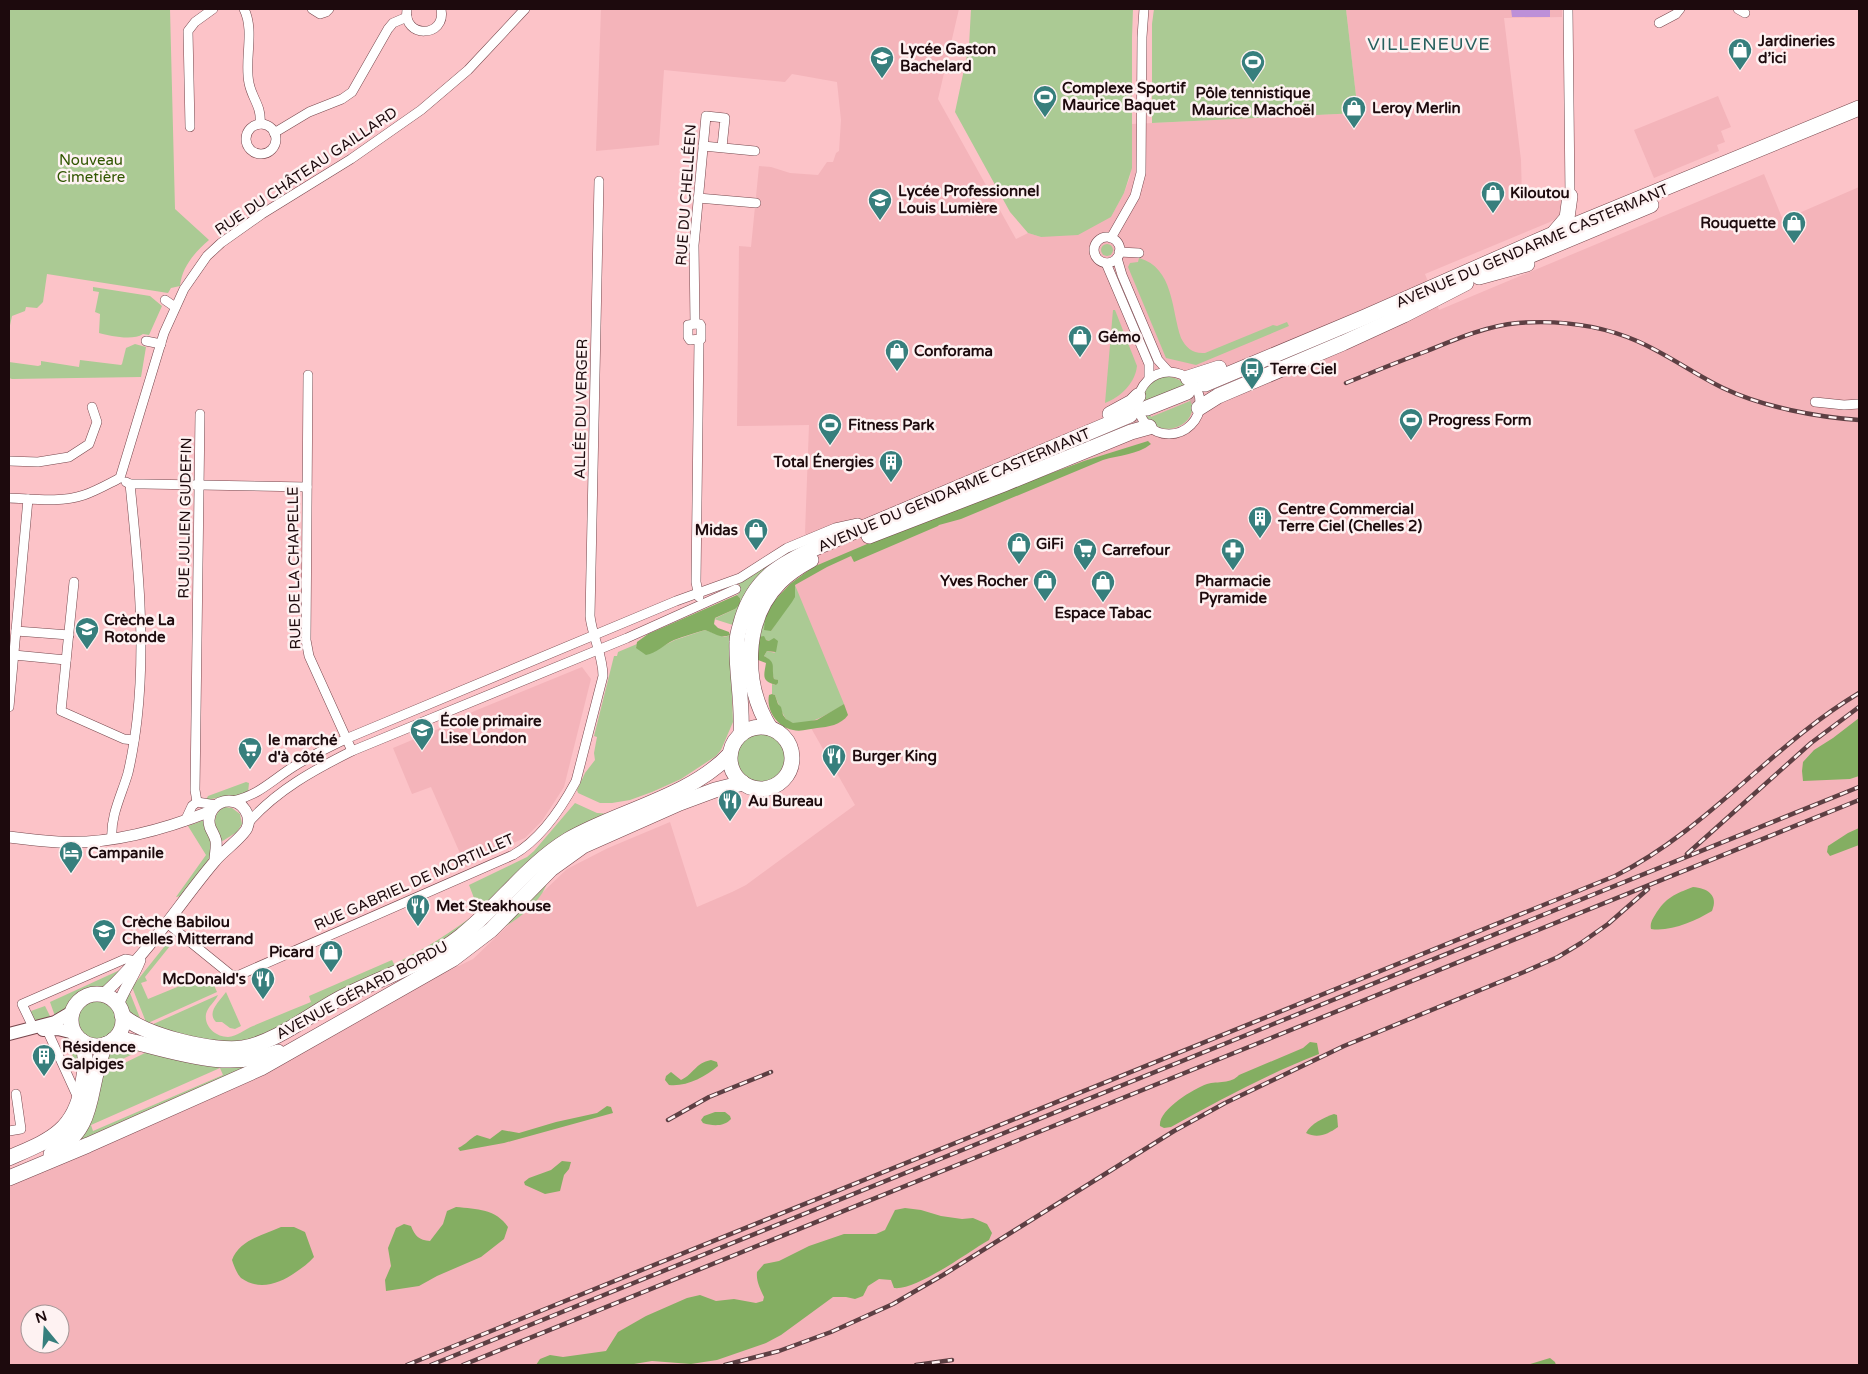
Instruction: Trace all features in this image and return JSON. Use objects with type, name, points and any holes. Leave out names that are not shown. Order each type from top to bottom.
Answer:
[{"type":"main road","name":"AVENUE DU GENDARME CASTERMANT","points":[[1575,231],[1604,213],[1859,108]]},
{"type":"main road","name":"AVENUE DU GENDARME CASTERMANT","points":[[1474,279],[1206,387],[1553,234],[1575,231],[1859,118]]},
{"type":"main road","points":[[1570,196],[1576,208],[1581,212],[1592,214],[1604,213]]},
{"type":"main road","points":[[860,539],[1004,484],[1131,432],[1146,411],[1191,394],[1227,392],[1343,343],[1404,315],[1474,279],[1560,253],[1572,245],[1575,231],[1570,196]]},
{"type":"main road","points":[[1191,394],[1210,372],[1343,316],[1553,234],[1567,218],[1570,196]]},
{"type":"main road","points":[[780,566],[795,552],[1132,402],[1146,411]]},
{"type":"main road","name":"AVENUE DU GENDARME CASTERMANT","points":[[780,566],[820,546],[1131,418],[901,519],[860,539]]},
{"type":"main road","name":"AVENUE GÉRARD BORDU","points":[[435,970],[480,940],[551,869],[583,846],[680,803],[715,790],[743,783],[757,789],[767,789],[781,782],[788,774],[792,764],[791,748],[782,735],[770,728],[758,706],[750,666],[753,630],[765,600],[779,582],[801,566],[821,555],[860,539]]},
{"type":"main road","name":"AVENUE GÉRARD BORDU","points":[[120,1010],[128,1020],[143,1028],[213,1049],[240,1049],[259,1044],[337,1000],[438,951],[466,932],[544,857],[567,841],[707,775],[718,767],[730,754],[734,743],[741,734],[737,656],[738,634],[752,595],[762,581],[780,566]]},
{"type":"main road","points":[[741,734],[758,727],[770,728]]},
{"type":"main road","points":[[730,754],[733,770],[743,783]]},
{"type":"main road","points":[[11,1032],[58,1029],[78,1037],[90,1045],[98,1046],[126,1040],[217,1061],[251,1059],[285,1049],[357,1006],[435,970]]},
{"type":"main road","points":[[9,1178],[261,1068],[360,1010],[435,970]]},
{"type":"main road","points":[[9,1174],[55,1152],[76,1133],[89,1110],[98,1066],[110,1042],[119,1033],[122,1024],[120,1010],[108,997],[102,994],[92,994],[77,1004],[72,1012],[55,1022],[11,1032]]},
{"type":"main road","points":[[9,1158],[40,1144],[62,1131],[70,1122],[80,1102],[87,1062],[72,1026],[72,1012]]},
{"type":"street","points":[[190,127],[188,31],[195,22],[214,9]]},
{"type":"street","points":[[244,9],[248,20],[248,80],[258,104],[261,116],[260,124]]},
{"type":"street","points":[[312,9],[320,14],[329,9]]},
{"type":"street","points":[[274,132],[309,112],[349,95],[392,23],[407,13],[413,27],[418,30],[429,31],[439,24],[441,9]]},
{"type":"street","name":"RUE DU CHÂTEAU GAILLARD","points":[[120,478],[161,344],[176,307],[196,270],[207,256],[221,243],[262,214],[351,159],[421,110],[468,70],[525,9]]},
{"type":"street","points":[[1111,238],[1135,196],[1141,173],[1144,9]]},
{"type":"street","points":[[1568,9],[1570,196]]},
{"type":"street","points":[[1659,24],[1676,14],[1680,9]]},
{"type":"street","name":"RUE DU CHELLÉEN","points":[[701,596],[696,572],[699,340],[701,339],[701,326],[700,324],[695,324],[694,245],[706,116],[725,118],[722,148]]},
{"type":"street","points":[[260,124],[268,126],[274,132],[275,142],[273,147],[265,153],[256,153],[248,146],[246,137],[251,128],[260,124]]},
{"type":"street","points":[[703,146],[755,151]]},
{"type":"street","name":"ALLÉE DU VERGER","points":[[594,637],[590,616],[599,180]]},
{"type":"street","points":[[698,198],[756,203]]},
{"type":"street","points":[[1149,378],[1149,364],[1106,262],[1097,257],[1095,246],[1099,240],[1111,238],[1117,242],[1122,275],[1158,360],[1168,371]]},
{"type":"street","points":[[1106,262],[1110,262],[1118,255],[1139,253]]},
{"type":"street","points":[[165,300],[176,307]]},
{"type":"street","points":[[146,341],[161,344]]},
{"type":"street","points":[[1168,371],[1182,374],[1191,394],[1194,420],[1190,425],[1177,433],[1162,433],[1146,411],[1140,390],[1149,378],[1158,373],[1168,371]]},
{"type":"street","name":"RUE DE LA CHAPELLE","points":[[308,374],[307,649],[348,738],[352,751]]},
{"type":"street","points":[[1815,402],[1844,405],[1859,404]]},
{"type":"street","points":[[9,461],[38,462],[70,457],[89,444],[97,422],[92,407]]},
{"type":"street","name":"RUE JULIEN GUDEFIN","points":[[197,802],[200,414]]},
{"type":"street","points":[[9,498],[59,500],[74,498],[94,491],[120,478],[130,484],[307,487]]},
{"type":"street","points":[[112,839],[113,819],[128,772],[134,740],[139,678],[140,598],[130,484]]},
{"type":"street","points":[[9,707],[28,500]]},
{"type":"street","name":"AVENUE DU GENDARME CASTERMANT","points":[[248,822],[269,802],[295,783],[352,751],[531,676],[599,650],[701,596],[748,574],[778,553],[835,528],[858,523]]},
{"type":"street","points":[[74,582],[61,711],[124,739],[134,740]]},
{"type":"street","points":[[701,596],[736,589]]},
{"type":"street","name":"AVENUE DU GENDARME CASTERMANT","points":[[348,738],[405,714],[415,715],[488,684],[502,674],[701,596]]},
{"type":"street","points":[[16,631],[69,635]]},
{"type":"street","points":[[531,676],[540,667],[587,648],[594,637]]},
{"type":"street","name":"RUE GABRIEL DE MORTILLET","points":[[167,923],[230,975],[237,976],[513,855],[526,847],[544,828],[568,796],[576,781],[603,676],[599,650],[594,637]]},
{"type":"street","points":[[14,655],[66,660]]},
{"type":"street","points":[[9,837],[58,842],[112,839],[185,822],[226,801],[248,798],[298,763],[348,738]]},
{"type":"street","points":[[102,994],[115,985],[132,960],[167,923],[215,860],[245,832],[248,822],[245,810],[239,803],[233,801]]},
{"type":"street","points":[[185,822],[192,806],[197,802],[214,808]]},
{"type":"street","points":[[214,808],[210,825],[216,839],[215,860]]},
{"type":"street","points":[[120,1010],[126,986],[135,974],[132,960]]},
{"type":"street","points":[[33,1027],[22,1004],[132,960]]},
{"type":"street","points":[[47,1030],[80,1102]]},
{"type":"street","points":[[9,1131],[20,1129],[16,1094]]},
{"type":"shaded area","points":[[601,9],[959,9],[938,99],[1016,239],[1028,233],[1041,237],[1111,217],[1130,177],[1132,124],[1358,113],[1346,9],[1562,9],[1562,17],[1504,18],[1521,160],[1522,199],[1563,199],[1563,210],[1558,218],[1550,222],[1425,274],[1439,310],[1764,174],[1783,220],[1859,187],[1859,1365],[9,1365],[9,1184],[473,959],[567,869],[608,848],[670,822],[697,907],[746,885],[855,805],[775,665],[759,632],[782,588],[818,560],[805,533],[809,425],[737,426],[739,246],[751,247],[759,166],[771,167],[790,173],[818,175],[827,162],[833,162],[836,153],[839,151],[841,120],[837,82],[792,74],[785,82],[664,70],[659,145],[596,151]]},
{"type":"shaded area","points":[[1511,9],[1550,9],[1550,17],[1512,17]]},
{"type":"shaded area","points":[[1718,96],[1731,127],[1721,131],[1725,142],[1717,145],[1719,151],[1654,178],[1634,130]]},
{"type":"shaded area","points":[[582,667],[591,679],[564,787],[542,821],[525,838],[476,859],[477,862],[466,867],[431,787],[412,794],[393,748],[455,722],[454,720],[477,710]]},
{"type":"green space","name":"Nouveau Cimetière","points":[[9,9],[170,9],[175,209],[209,240],[198,250],[186,267],[180,286],[171,288],[168,293],[47,274],[43,302],[37,308],[26,307],[25,311],[12,316],[9,330]]},
{"type":"green space","name":"Complexe Sportif Maurice Baquet","points":[[971,9],[1133,9],[1132,168],[1124,193],[1111,217],[1078,235],[1041,237],[1028,233],[1010,212],[955,112],[969,46]]},
{"type":"green space","name":"Pôle tennistique Maurice Machoël","points":[[1154,9],[1346,9],[1358,113],[1152,123],[1152,24]]},
{"type":"green space","points":[[1105,244],[1109,244],[1113,250],[1109,256],[1105,256],[1101,252],[1101,248]]},
{"type":"green space","points":[[1139,258],[1150,263],[1165,280],[1173,303],[1181,338],[1185,345],[1193,351],[1205,353],[1273,325],[1277,326],[1287,322],[1289,326],[1196,365],[1166,358],[1128,267],[1130,263],[1138,262]]},
{"type":"green space","points":[[93,287],[150,296],[162,306],[149,335],[143,334],[128,338],[99,333],[100,314],[95,312],[99,292],[93,291]]},
{"type":"green space","points":[[1113,310],[1115,310],[1137,366],[1136,373],[1126,389],[1105,403]]},
{"type":"green space","points":[[135,344],[146,347],[141,377],[9,378],[9,362],[38,366],[41,365],[41,361],[79,367],[80,360],[121,365],[126,348]]},
{"type":"green space","points":[[1163,377],[1170,377],[1177,379],[1188,387],[1194,400],[1190,416],[1186,422],[1177,427],[1166,429],[1156,426],[1149,420],[1144,411],[1143,401],[1145,392],[1152,383]],"holes":[[[1186,389],[1190,401],[1151,417],[1146,405]]]},
{"type":"green space","points":[[1148,441],[1151,444],[1146,448],[1103,460],[961,519],[939,525],[854,562],[851,556],[827,567],[795,585],[795,597],[792,602],[771,631],[764,630],[765,617],[774,601],[790,584],[813,567],[907,527],[1084,461]]},
{"type":"green space","points":[[807,542],[736,626],[714,619],[735,609],[740,598],[737,595],[740,592],[739,582],[755,574],[781,554]]},
{"type":"green space","points":[[795,585],[844,704],[816,720],[800,724],[787,720],[775,695],[772,694],[772,684],[776,685],[777,680],[774,679],[770,661],[764,656],[767,651],[775,653],[769,641],[759,637],[763,618],[771,631],[795,592]]},
{"type":"green space","points":[[737,595],[740,598],[740,604],[735,609],[715,618],[714,624],[718,628],[729,632],[730,635],[721,636],[705,630],[674,640],[650,654],[646,655],[636,648],[637,642],[648,634]]},
{"type":"green space","points":[[705,630],[725,637],[730,635],[733,722],[721,750],[716,756],[681,779],[630,800],[600,803],[578,793],[577,790],[585,773],[595,760],[594,753],[597,737],[594,736],[614,656],[617,656],[618,652],[637,644],[636,648],[661,647]]},
{"type":"green space","points":[[764,636],[766,640],[769,641],[774,638],[778,641],[776,652],[767,651],[764,656],[773,665],[774,679],[778,680],[776,685],[766,680],[764,675],[766,663],[758,660],[757,647],[759,637]]},
{"type":"green space","points":[[769,695],[775,695],[783,715],[793,723],[817,720],[844,704],[848,715],[842,721],[830,726],[802,731],[793,730],[778,722],[771,712]]},
{"type":"green space","points":[[1859,718],[1859,776],[1850,779],[1803,781],[1803,762],[1814,750]]},
{"type":"green space","points":[[757,733],[767,733],[780,740],[787,753],[787,763],[780,776],[767,783],[757,783],[748,779],[741,772],[737,763],[737,753],[741,744],[748,737]]},
{"type":"green space","points":[[246,782],[249,783],[246,796],[206,800],[208,796]]},
{"type":"green space","points":[[575,803],[597,813],[612,814],[468,928],[272,1035],[232,1047],[149,1026],[218,995],[207,1011],[206,1019],[209,1027],[215,1033],[228,1037],[311,1002],[309,996],[392,960],[394,964],[438,940],[479,911],[469,885],[527,857]]},
{"type":"green space","points":[[225,807],[232,808],[240,814],[242,824],[237,832],[221,842],[215,818],[220,810]]},
{"type":"green space","points":[[207,819],[213,839],[210,857],[202,871],[181,896],[176,897],[206,855],[188,826]]},
{"type":"green space","points":[[1859,828],[1859,845],[1830,856],[1827,852],[1828,846]]},
{"type":"green space","points":[[547,883],[535,902],[506,926],[505,925]]},
{"type":"green space","points":[[1693,887],[1710,893],[1714,901],[1712,911],[1691,922],[1675,927],[1651,929],[1652,920],[1667,900]]},
{"type":"green space","points":[[174,941],[145,977],[147,981],[141,983],[148,999],[209,974],[217,992],[148,1023],[132,987],[168,942]]},
{"type":"green space","points":[[120,970],[102,988],[92,989],[79,994],[56,1019],[50,1002]]},
{"type":"green space","points":[[128,988],[142,1023],[126,1011],[125,1001]]},
{"type":"green space","points":[[226,992],[241,1026],[235,1029],[222,1022],[216,1022],[212,1014]]},
{"type":"green space","points":[[92,1000],[100,1000],[107,1003],[113,1009],[116,1020],[113,1031],[107,1037],[100,1040],[92,1040],[85,1037],[79,1031],[76,1024],[76,1016],[79,1009],[85,1003]]},
{"type":"green space","points":[[45,1006],[52,1020],[37,1021],[33,1018],[31,1011]]},
{"type":"green space","points":[[62,1032],[74,1041],[79,1050],[81,1075]]},
{"type":"green space","points":[[1310,1042],[1317,1043],[1319,1054],[1244,1088],[1171,1127],[1164,1128],[1160,1126],[1161,1120],[1170,1107],[1193,1090],[1207,1084],[1232,1080],[1239,1075],[1303,1048]]},
{"type":"green space","points":[[115,1046],[146,1048],[101,1069],[107,1052]]},
{"type":"green space","points":[[149,1051],[261,1061],[65,1152],[100,1075]],"holes":[[[220,1068],[223,1075],[93,1131],[91,1125]]]},
{"type":"green space","points":[[711,1060],[717,1062],[718,1066],[695,1080],[669,1085],[665,1080],[666,1076],[671,1072],[681,1080],[701,1064]]},
{"type":"green space","points":[[607,1106],[611,1107],[613,1113],[504,1143],[460,1151],[458,1148],[477,1135],[490,1139],[502,1130],[519,1133],[597,1113]]},
{"type":"green space","points":[[715,1112],[725,1112],[731,1119],[718,1125],[703,1123],[701,1120],[704,1116]]},
{"type":"green space","points":[[1334,1114],[1337,1115],[1338,1127],[1323,1135],[1315,1136],[1306,1133],[1314,1124]]},
{"type":"green space","points":[[562,1161],[571,1162],[569,1169],[564,1175],[560,1191],[545,1194],[525,1185],[524,1182],[529,1178],[551,1170]]},
{"type":"green space","points":[[456,1207],[485,1211],[498,1217],[508,1227],[504,1239],[481,1257],[419,1286],[386,1291],[385,1280],[391,1266],[388,1248],[396,1228],[404,1224],[411,1226],[418,1237],[430,1241],[443,1224],[447,1211]]},
{"type":"green space","points":[[905,1208],[921,1210],[941,1216],[962,1219],[973,1218],[987,1224],[992,1233],[989,1240],[928,1277],[904,1287],[894,1288],[891,1280],[879,1279],[868,1286],[863,1296],[855,1299],[833,1297],[781,1335],[766,1343],[717,1360],[691,1364],[652,1361],[628,1365],[536,1365],[540,1359],[550,1355],[563,1357],[606,1351],[618,1332],[646,1316],[687,1298],[700,1295],[716,1301],[734,1299],[756,1303],[763,1301],[764,1297],[759,1285],[757,1272],[764,1264],[779,1261],[809,1246],[844,1234],[876,1234],[885,1230],[895,1210]]},
{"type":"green space","points":[[281,1227],[294,1227],[305,1232],[314,1257],[296,1272],[276,1283],[255,1284],[241,1278],[232,1260],[235,1253],[252,1239]]},
{"type":"green space","points":[[1550,1358],[1556,1365],[1527,1365]]},
{"type":"tunnel","points":[[1189,397],[1207,391]]},
{"type":"tunnel","points":[[1132,421],[1150,414]]},
{"type":"railway","points":[[1346,383],[1483,330],[1518,323],[1563,323],[1594,327],[1637,341],[1723,388],[1755,401],[1808,414],[1859,420]]},
{"type":"railway","points":[[407,1365],[1615,876],[1648,857],[1680,835],[1710,812],[1797,737],[1859,693]]},
{"type":"railway","points":[[1687,854],[1811,743],[1859,707]]},
{"type":"railway","points":[[431,1365],[1859,787]]},
{"type":"railway","points":[[463,1365],[1859,800]]},
{"type":"railway","points":[[725,1365],[779,1351],[831,1332],[893,1304],[943,1275],[1174,1131],[1225,1103],[1344,1046],[1558,957],[1608,924],[1648,889]]},
{"type":"railway","points":[[668,1120],[709,1097],[771,1072]]},
{"type":"railway","points":[[916,1365],[952,1360]]},
{"type":"place","name":"Jardineries d’ici","points":[[1740,71]]},
{"type":"place","name":"Lycée Gaston Bachelard","points":[[882,79]]},
{"type":"place","name":"Pôle tennistique Maurice Machoël","points":[[1253,83]]},
{"type":"place","name":"Complexe Sportif Maurice Baquet","points":[[1045,118]]},
{"type":"place","name":"Leroy Merlin","points":[[1354,129]]},
{"type":"place","name":"Kiloutou","points":[[1493,214]]},
{"type":"place","name":"Lycée Professionnel Louis Lumière","points":[[880,221]]},
{"type":"place","name":"Rouquette","points":[[1794,244]]},
{"type":"place","name":"Gémo","points":[[1080,358]]},
{"type":"place","name":"Conforama","points":[[897,372]]},
{"type":"place","name":"Terre Ciel","points":[[1252,390]]},
{"type":"place","name":"Progress Form","points":[[1411,441]]},
{"type":"place","name":"Fitness Park","points":[[830,446]]},
{"type":"place","name":"Total Énergies","points":[[891,483]]},
{"type":"place","name":"Centre Commercial Terre Ciel (Chelles 2)","points":[[1260,539]]},
{"type":"place","name":"Midas","points":[[756,551]]},
{"type":"place","name":"GiFi","points":[[1019,565]]},
{"type":"place","name":"Carrefour","points":[[1085,571]]},
{"type":"place","name":"Pharmacie Pyramide","points":[[1233,571]]},
{"type":"place","name":"Yves Rocher","points":[[1045,602]]},
{"type":"place","name":"Espace Tabac","points":[[1103,603]]},
{"type":"place","name":"Crèche La Rotonde","points":[[87,650]]},
{"type":"place","name":"École primaire Lise London","points":[[422,751]]},
{"type":"place","name":"le marché d'à côté","points":[[250,770]]},
{"type":"place","name":"Burger King","points":[[834,777]]},
{"type":"place","name":"Au Bureau","points":[[730,822]]},
{"type":"place","name":"Campanile","points":[[71,874]]},
{"type":"place","name":"Met Steakhouse","points":[[418,927]]},
{"type":"place","name":"Crèche Babilou Chelles Mitterrand","points":[[104,952]]},
{"type":"place","name":"Picard","points":[[331,973]]},
{"type":"place","name":"McDonald's","points":[[263,1000]]},
{"type":"place","name":"Résidence Galpiges","points":[[44,1077]]},
{"type":"district","name":"VILLENEUVE","points":[[1429,44]]}]
